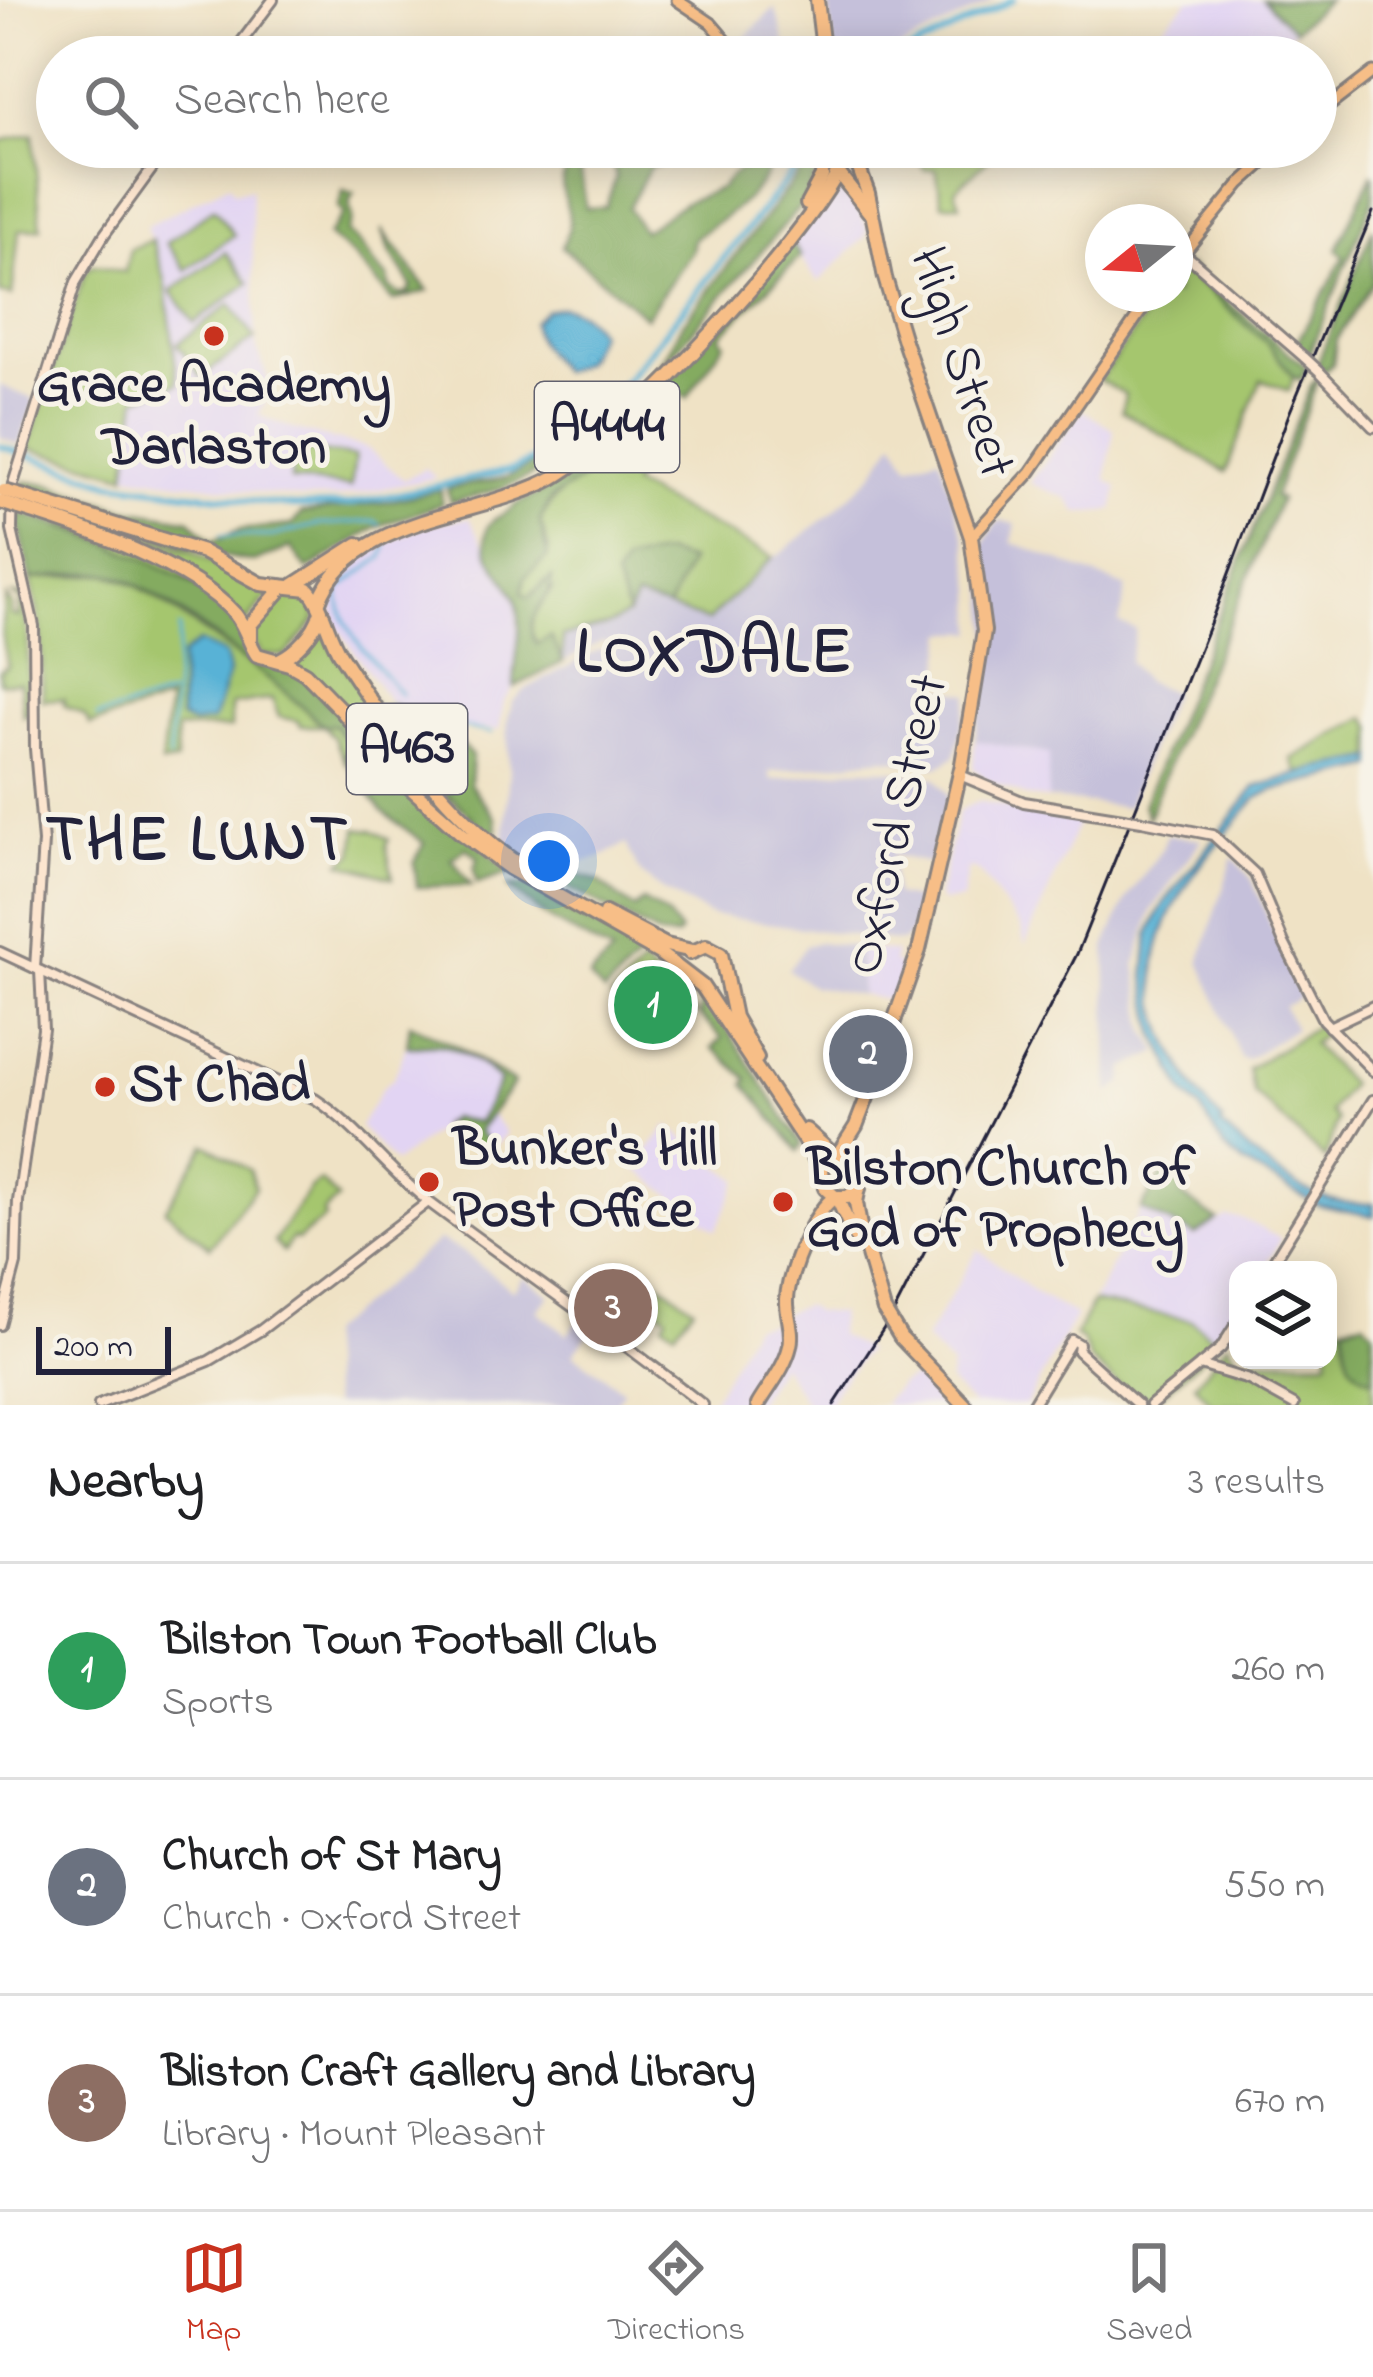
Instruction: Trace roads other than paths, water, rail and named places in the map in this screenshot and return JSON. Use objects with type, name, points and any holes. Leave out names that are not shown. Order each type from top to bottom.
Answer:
[{"type":"highway","points":[[819,0],[823,36]]},
{"type":"highway","name":"A4444","points":[[288,586],[384,529],[523,485],[593,441],[694,339],[785,234],[815,191],[824,168]]},
{"type":"highway","name":"High Street","points":[[835,168],[857,187]]},
{"type":"highway","name":"A4444","points":[[319,608],[324,587],[346,562],[385,538],[523,493],[582,458],[723,318],[840,168]]},
{"type":"highway","name":"High Street","points":[[854,168],[857,187],[872,215],[907,351],[971,537]]},
{"type":"highway","points":[[828,188],[838,184],[857,187]]},
{"type":"highway","name":"A463","points":[[1,494],[19,507],[120,543],[230,608],[257,655],[305,673],[414,793],[514,866],[659,953],[695,982],[812,1152],[821,1177]]},
{"type":"highway","name":"A463","points":[[19,507],[203,552],[249,579],[308,590],[354,677],[445,798],[514,866]]},
{"type":"highway","name":"Oxford Street","points":[[836,1157],[856,1126],[919,950],[960,775],[983,644],[971,537]]},
{"type":"highway","points":[[250,640],[250,625],[288,586]]},
{"type":"highway","name":"A463","points":[[276,662],[290,655],[317,623],[319,608]]},
{"type":"highway","name":"A463","points":[[549,887],[666,945],[692,951]]},
{"type":"highway","points":[[725,972],[714,985],[695,982],[685,964],[692,951],[703,946],[723,957],[741,1034],[810,1136],[836,1157],[853,1160],[862,1173],[860,1227],[882,1314]]},
{"type":"highway","name":"Oxford Street","points":[[853,1160],[856,1126]]},
{"type":"highway","points":[[816,1218],[821,1177],[829,1160],[836,1157]]},
{"type":"highway","points":[[821,1177],[852,1227],[882,1314],[899,1342],[953,1405]]},
{"type":"highway","points":[[758,1405],[784,1363],[793,1332],[788,1292],[816,1218],[836,1197],[848,1197],[859,1188]]},
{"type":"highway","points":[[899,1342],[965,1405]]},
{"type":"main road","points":[[677,0],[722,36]]},
{"type":"main road","points":[[1337,100],[1373,72]]},
{"type":"main road","points":[[1193,242],[1259,168]]},
{"type":"main road","points":[[971,537],[1031,472],[1141,312]]},
{"type":"street","points":[[246,36],[273,0]]},
{"type":"street","points":[[0,1325],[16,1264],[17,1202],[43,1029],[37,969],[43,842],[36,764],[34,626],[17,463],[80,274],[153,168]]},
{"type":"street","points":[[1193,261],[1305,358],[1373,427]]},
{"type":"street","points":[[960,775],[1024,802],[1208,834],[1232,851],[1256,874],[1284,943],[1329,1027],[1373,1072]]},
{"type":"street","points":[[0,952],[315,1099],[350,1124],[428,1202],[599,1323],[703,1405]]},
{"type":"street","points":[[1329,1027],[1373,1006]]},
{"type":"street","points":[[1274,1261],[1373,1100]]},
{"type":"street","points":[[100,1405],[209,1361],[261,1330],[428,1202]]},
{"type":"street","points":[[1151,1405],[1221,1348],[1229,1335]]},
{"type":"street","points":[[1034,1403],[1073,1351],[1138,1405]]},
{"type":"street","points":[[1200,1365],[1249,1380],[1294,1405]]},
{"type":"water","points":[[562,307],[583,315],[599,332],[584,363],[561,372],[540,343],[533,322],[546,310]]},
{"type":"water","points":[[198,642],[225,655],[229,672],[213,721],[193,724],[180,718],[181,656]]},
{"type":"water","points":[[1373,758],[1373,767],[1273,790],[1256,799],[1206,858],[1168,919],[1157,952],[1155,986],[1161,1022],[1179,1061],[1223,1121],[1220,1125],[1289,1181],[1330,1199],[1373,1203],[1373,1216],[1318,1205],[1225,1149],[1184,1093],[1155,1033],[1145,977],[1149,933],[1164,903],[1255,787]]},
{"type":"waterway","points":[[940,36],[1013,0]]},
{"type":"waterway","points":[[0,446],[110,483],[292,506],[347,505],[512,470],[558,448],[608,403],[796,168]]},
{"type":"waterway","points":[[220,536],[272,536],[317,525],[380,524]]},
{"type":"waterway","points":[[386,546],[383,557],[339,589],[340,604],[351,632],[401,695]]},
{"type":"waterway","points":[[169,759],[179,628]]},
{"type":"waterway","points":[[97,717],[170,695]]},
{"type":"waterway","points":[[426,711],[461,727],[492,733]]},
{"type":"tram line","points":[[834,1405],[893,1314],[1077,954],[1373,212]]},
{"type":"place","name":"Grace Academy Darlaston","points":[[214,336]]},
{"type":"place","name":"Bilston Town Football Club","points":[[653,1005]]},
{"type":"place","name":"Church of St Mary","points":[[868,1054]]},
{"type":"place","name":"St Chad","points":[[105,1087]]},
{"type":"place","name":"Bunker's Hill Post Office","points":[[429,1182]]},
{"type":"place","name":"Bilston Church of God of Prophecy","points":[[783,1202]]},
{"type":"place","name":"Bliston Craft Gallery and Library","points":[[613,1308]]},
{"type":"district","name":"LOXDALE","points":[[715,655]]},
{"type":"district","name":"THE LUNT","points":[[198,843]]}]
